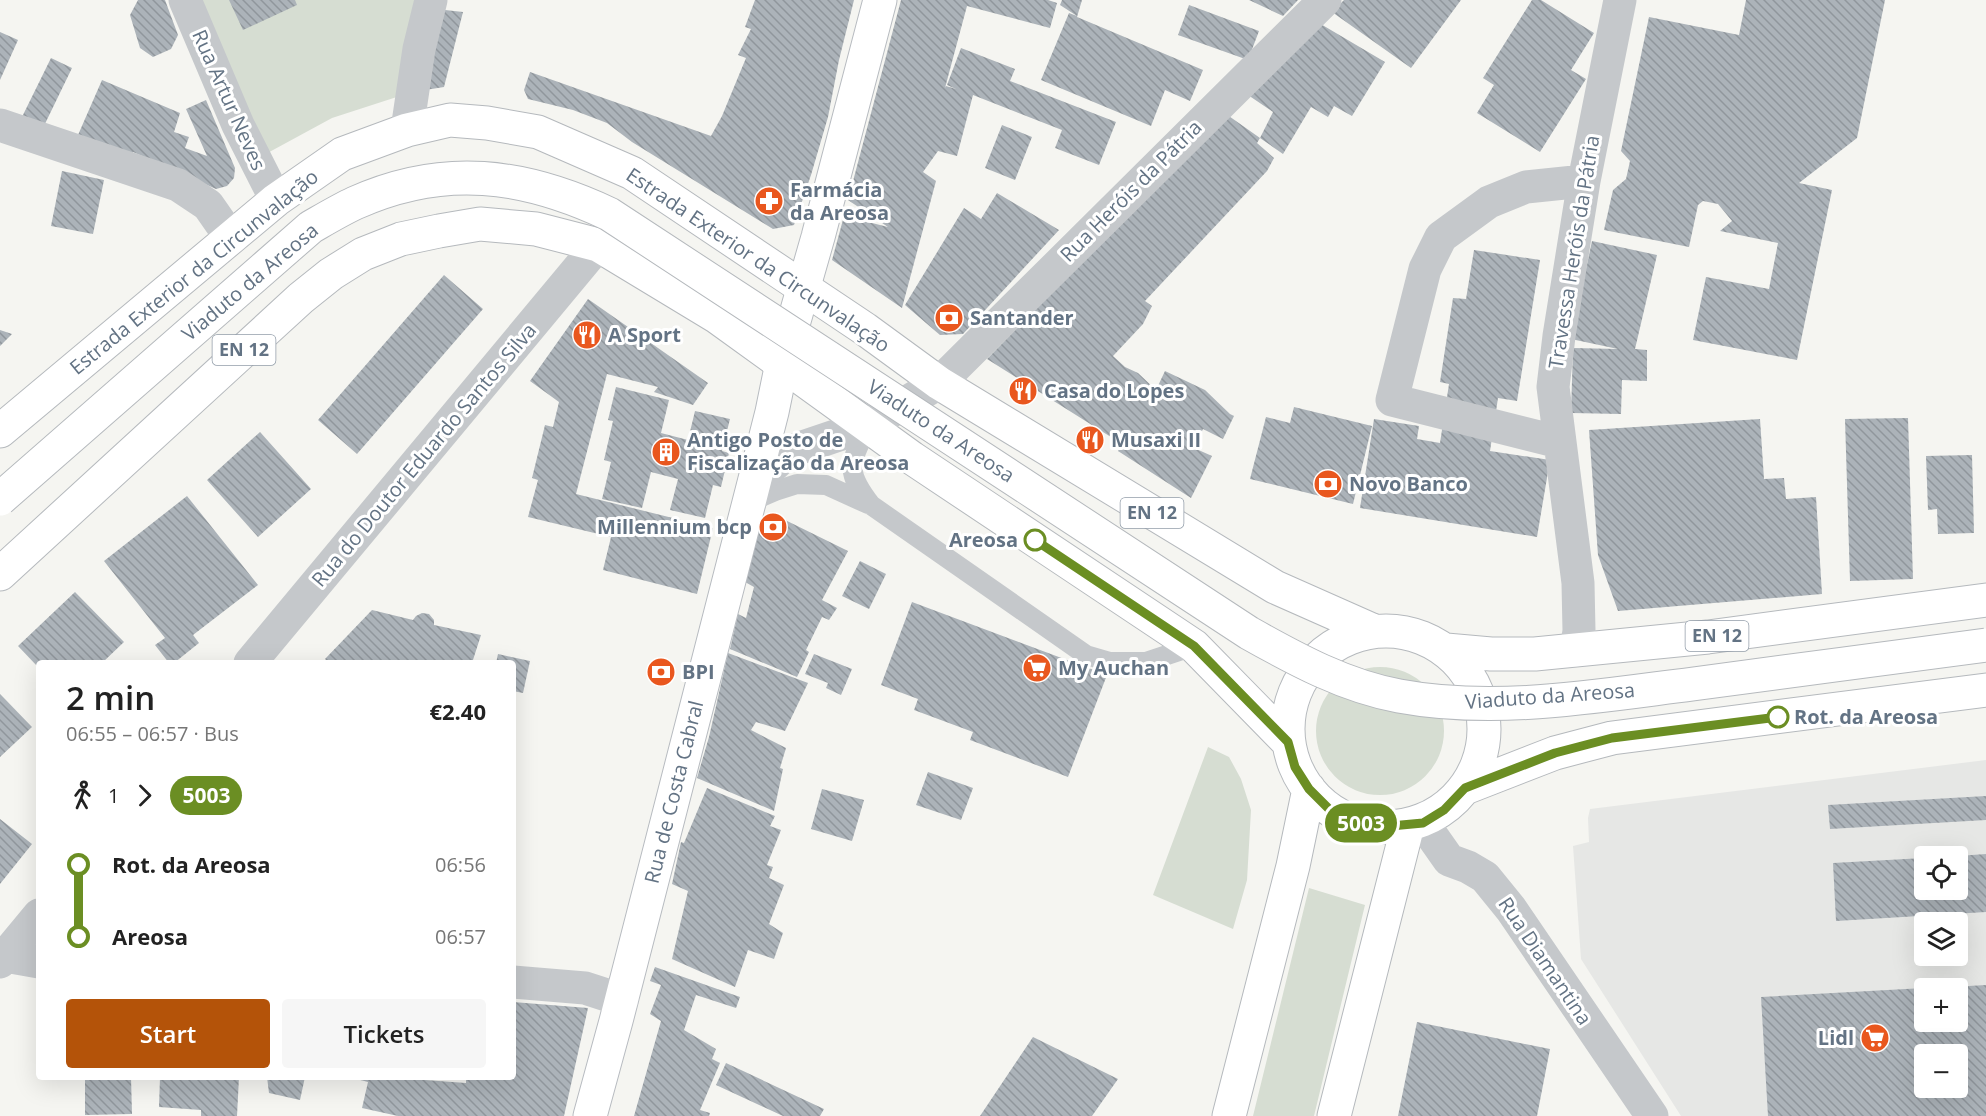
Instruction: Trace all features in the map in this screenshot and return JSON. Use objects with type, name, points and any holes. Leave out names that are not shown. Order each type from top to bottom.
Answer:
[{"type":"main road","name":"Rua de Costa Cabral","points":[[590,1116],[622,1000],[750,498],[782,363],[880,0]]},
{"type":"main road","name":"Estrada Exterior da Circunvalação","points":[[0,431],[276,200],[342,154],[407,130],[450,120],[487,123],[538,132],[632,174],[864,329],[939,382],[1275,587],[1372,630]]},
{"type":"main road","name":"Viaduto da Areosa","points":[[0,499],[311,227],[355,203],[395,188],[443,179],[479,177],[532,185],[564,195],[609,214],[1249,633],[1311,667],[1349,682],[1398,696],[1493,704],[1615,694],[1986,645]]},
{"type":"main road","name":"EN 12","points":[[0,574],[301,298],[332,274],[363,254],[401,239],[480,224],[536,228],[598,246],[717,317],[912,458],[1194,646],[1288,742]]},
{"type":"main road","points":[[717,317],[740,313],[756,301],[762,279],[757,257]]},
{"type":"main road","name":"EN 12","points":[[1446,650],[1491,654],[1535,654],[1708,637],[1986,600]]},
{"type":"main road","name":"EN 12","points":[[1372,630],[1398,630],[1423,637],[1446,650],[1467,672],[1481,699],[1485,730],[1480,760],[1465,788],[1444,810],[1415,824],[1380,827],[1353,821],[1329,809],[1309,789],[1295,767],[1288,742],[1289,711],[1299,682],[1311,665],[1317,657],[1343,640],[1372,630]]},
{"type":"main road","name":"EN 12","points":[[1465,788],[1555,753],[1612,738],[1986,690]]},
{"type":"main road","points":[[1228,1116],[1293,866],[1309,789]]},
{"type":"main road","points":[[1334,1116],[1415,824]]},
{"type":"street","name":"Rua Artur Neves","points":[[185,0],[238,125],[276,200]]},
{"type":"street","points":[[407,130],[419,49],[431,0]]},
{"type":"street","name":"Rua Heróis da Pátria","points":[[750,498],[788,452],[868,425],[939,382],[1325,0]]},
{"type":"street","name":"Travessa Heróis da Pátria","points":[[1576,650],[1579,622],[1578,583],[1553,387],[1584,180],[1620,0]]},
{"type":"street","points":[[0,125],[178,185],[208,205],[231,238]]},
{"type":"street","points":[[1559,442],[1392,400],[1425,269],[1441,237],[1489,202],[1526,187],[1584,180]]},
{"type":"street","name":"Rua do Doutor Eduardo Santos Silva","points":[[253,660],[598,246]]},
{"type":"street","name":"Rua Diamantina","points":[[1415,824],[1449,860],[1485,877],[1511,909],[1652,1116]]},
{"type":"street","points":[[2,959],[36,919]]},
{"type":"street","points":[[2,959],[36,962]]},
{"type":"street","points":[[516,982],[585,988],[622,1000]]},
{"type":"lane","points":[[868,425],[852,461],[853,476],[859,490],[871,505]]},
{"type":"lane","points":[[750,498],[761,497],[797,484],[826,485],[871,505],[1086,655],[1110,662],[1146,662],[1194,646]]},
{"type":"shaded area","points":[[198,0],[419,0],[406,94],[332,118],[262,156]]},
{"type":"shaded area","points":[[1380,667],[1405,672],[1426,685],[1439,706],[1444,731],[1439,756],[1426,777],[1405,790],[1380,795],[1355,790],[1334,777],[1321,756],[1316,731],[1321,706],[1334,685],[1355,672]]},
{"type":"shaded area","points":[[1208,747],[1229,757],[1241,779],[1251,810],[1247,880],[1233,929],[1153,895]]},
{"type":"shaded area","points":[[1986,760],[1986,1116],[1681,1116],[1581,959],[1573,846],[1589,842],[1590,809]]},
{"type":"shaded area","points":[[1309,888],[1365,905],[1314,1116],[1253,1116]]},
{"type":"building","points":[[138,0],[165,0],[178,35],[171,49],[153,57],[140,48],[130,15]]},
{"type":"building","points":[[229,0],[295,0],[297,5],[243,30]]},
{"type":"building","points":[[755,0],[854,0],[828,117],[794,225],[773,229],[632,142],[607,123],[573,110],[528,99],[524,90],[530,72],[711,136],[722,116],[746,58],[738,55],[751,29],[745,27]]},
{"type":"building","points":[[901,0],[1048,0],[1057,3],[1050,28],[967,6],[945,88],[946,86],[956,89],[947,85],[961,48],[1015,69],[1010,81],[1116,122],[1099,165],[1055,148],[1062,130],[973,95],[957,156],[938,151],[923,172],[936,181],[902,308],[832,260],[844,216],[888,227],[848,200]]},
{"type":"building","points":[[1062,0],[1082,0],[1077,17],[1203,70],[1190,101],[1165,90],[1151,126],[1041,80],[1069,13],[1077,16],[1060,5]]},
{"type":"building","points":[[1249,0],[1298,0],[1283,16]]},
{"type":"building","points":[[1344,0],[1461,0],[1411,68],[1332,12]]},
{"type":"building","points":[[1532,0],[1541,0],[1594,33],[1571,70],[1586,79],[1540,152],[1477,113],[1494,85],[1483,78]]},
{"type":"building","points":[[1746,0],[1885,0],[1857,138],[1799,183],[1832,190],[1797,360],[1693,340],[1706,277],[1769,289],[1778,243],[1720,231],[1732,221],[1718,204],[1703,201],[1698,205],[1689,247],[1604,230],[1613,190],[1626,179],[1630,161],[1621,151],[1649,17],[1739,35]]},
{"type":"building","points":[[1189,5],[1259,31],[1248,60],[1178,35]]},
{"type":"building","points":[[436,9],[463,12],[444,87],[419,91]]},
{"type":"building","points":[[1319,23],[1385,62],[1352,116],[1334,106],[1328,117],[1311,107],[1283,154],[1260,138],[1273,112],[1248,95]]},
{"type":"building","points":[[0,32],[18,40],[0,80]]},
{"type":"building","points":[[51,58],[72,68],[42,130],[21,119]]},
{"type":"building","points":[[102,80],[180,113],[174,132],[189,137],[185,148],[207,156],[186,109],[206,100],[235,168],[234,178],[227,186],[216,189],[133,152],[131,157],[78,135]]},
{"type":"building","points":[[1226,114],[1260,138],[1257,143],[1274,158],[1267,171],[1145,301],[1152,306],[1143,324],[1113,356],[1125,367],[1138,373],[1156,390],[1165,371],[1205,390],[1234,416],[1223,439],[1203,429],[1194,448],[1212,456],[1191,498],[1118,451],[1122,444],[987,359]]},
{"type":"building","points":[[1002,125],[1032,137],[1015,180],[985,168]]},
{"type":"building","points":[[62,171],[104,180],[93,234],[51,226]]},
{"type":"building","points":[[997,193],[1059,230],[963,334],[940,335],[905,305],[964,208],[981,219]]},
{"type":"building","points":[[1592,241],[1657,255],[1635,349],[1647,350],[1647,381],[1622,380],[1621,414],[1571,413],[1573,348],[1618,349],[1571,339]]},
{"type":"building","points":[[1474,250],[1540,260],[1517,401],[1498,398],[1490,451],[1550,460],[1537,537],[1360,508],[1374,419],[1419,426],[1417,439],[1440,443],[1449,384],[1440,382],[1453,298],[1466,299]]},
{"type":"building","points":[[444,275],[483,309],[357,454],[318,420]]},
{"type":"building","points":[[588,299],[708,383],[693,405],[654,392],[658,387],[607,374],[576,494],[713,528],[697,594],[603,570],[611,537],[528,517],[538,480],[532,478],[545,425],[553,427],[559,402],[530,381]]},
{"type":"building","points":[[0,330],[12,334],[0,346]]},
{"type":"building","name":"Antigo Posto de Fiscalização da Areosa","points":[[616,387],[669,400],[661,433],[688,440],[695,411],[730,419],[722,451],[729,453],[721,487],[713,485],[705,518],[670,510],[678,479],[651,472],[642,508],[602,499],[611,462],[604,460],[613,421],[608,420]]},
{"type":"building","points":[[1294,407],[1372,426],[1353,504],[1250,479],[1266,417],[1290,423]]},
{"type":"building","points":[[1908,418],[1913,579],[1850,581],[1845,419]]},
{"type":"building","points":[[1760,419],[1764,479],[1784,478],[1786,499],[1816,497],[1822,594],[1618,611],[1598,555],[1589,430]]},
{"type":"building","points":[[260,432],[311,489],[258,537],[207,480]]},
{"type":"building","points":[[1972,455],[1974,533],[1938,534],[1937,509],[1928,510],[1926,456]]},
{"type":"building","points":[[187,496],[258,585],[193,635],[199,643],[178,660],[167,660],[155,645],[165,638],[104,561]]},
{"type":"building","points":[[779,517],[848,551],[822,600],[837,608],[829,620],[822,617],[806,650],[809,652],[797,677],[730,649],[738,614],[746,618],[754,587],[745,582],[761,525]]},
{"type":"building","points":[[860,561],[886,574],[869,609],[842,596]]},
{"type":"building","points":[[75,592],[124,642],[105,660],[36,660],[36,665],[18,646]]},
{"type":"building","points":[[912,602],[1107,675],[1068,777],[970,740],[973,732],[914,710],[918,699],[881,685]]},
{"type":"building","points":[[372,610],[413,620],[422,613],[429,614],[434,620],[434,625],[481,635],[473,660],[325,659]]},
{"type":"building","points":[[728,653],[808,683],[785,731],[756,722],[751,730],[786,748],[780,768],[783,769],[774,811],[697,778]]},
{"type":"building","points":[[498,654],[530,661],[523,693],[516,692],[516,660],[497,660]]},
{"type":"building","points":[[814,654],[852,669],[841,695],[826,688],[828,683],[805,674]]},
{"type":"building","points":[[0,694],[32,727],[0,757]]},
{"type":"building","points":[[928,772],[973,788],[961,820],[916,805]]},
{"type":"building","points":[[707,788],[775,816],[770,826],[781,830],[767,865],[773,867],[769,878],[784,885],[769,924],[783,933],[774,959],[748,950],[735,987],[672,959],[688,891],[672,884],[681,842],[684,843]]},
{"type":"building","points":[[822,789],[864,800],[852,841],[811,829]]},
{"type":"building","points":[[1986,796],[1986,820],[1830,829],[1828,805]]},
{"type":"building","points":[[0,819],[32,844],[0,884]]},
{"type":"building","points":[[1986,854],[1986,912],[1914,912],[1914,916],[1836,921],[1833,863],[1914,859],[1914,900],[1968,900],[1968,855]]},
{"type":"building","points":[[655,967],[740,997],[736,1008],[696,995],[684,1030],[716,1049],[712,1059],[720,1063],[700,1110],[710,1113],[709,1116],[634,1116],[661,1021],[650,1014],[661,985],[650,981]]},
{"type":"building","name":"Lidl","points":[[1986,985],[1986,1116],[1768,1116],[1761,997],[1914,989],[1914,1032],[1968,1032],[1968,986]]},
{"type":"building","points":[[516,1002],[588,1008],[564,1116],[398,1116],[362,1108],[368,1082],[360,1080],[425,1080],[466,1083],[466,1080],[516,1080]]},
{"type":"building","points":[[1417,1022],[1550,1049],[1537,1116],[1398,1116]]},
{"type":"building","points":[[1033,1037],[1118,1079],[1092,1116],[980,1116]]},
{"type":"building","points":[[726,1063],[824,1109],[820,1116],[783,1116],[716,1085]]},
{"type":"building","points":[[85,1080],[131,1080],[132,1114],[85,1115]]},
{"type":"building","points":[[160,1080],[239,1080],[237,1116],[201,1116],[201,1110],[159,1107]]},
{"type":"building","points":[[267,1080],[304,1080],[300,1100],[269,1093]]},
{"type":"bus line","name":"5003","points":[[1035,540],[1194,646],[1288,742],[1295,767],[1309,789],[1329,809],[1353,821],[1380,827],[1423,823],[1444,810],[1465,788],[1555,753],[1612,738],[1778,717]]},
{"type":"place","name":"Farmácia da Areosa","points":[[769,201]]},
{"type":"place","name":"Santander","points":[[949,318]]},
{"type":"place","name":"A Sport","points":[[587,335]]},
{"type":"place","name":"Casa do Lopes","points":[[1023,391]]},
{"type":"place","name":"Musaxi II","points":[[1090,440]]},
{"type":"place","name":"Antigo Posto de Fiscalização da Areosa","points":[[666,452]]},
{"type":"place","name":"Novo Banco","points":[[1328,484]]},
{"type":"place","name":"Millennium bcp","points":[[773,527]]},
{"type":"place","name":"Areosa","points":[[1035,540]]},
{"type":"place","name":"My Auchan","points":[[1037,668]]},
{"type":"place","name":"BPI","points":[[661,672]]},
{"type":"place","name":"Rot. da Areosa","points":[[1778,717]]},
{"type":"place","name":"Lidl","points":[[1875,1038]]}]
